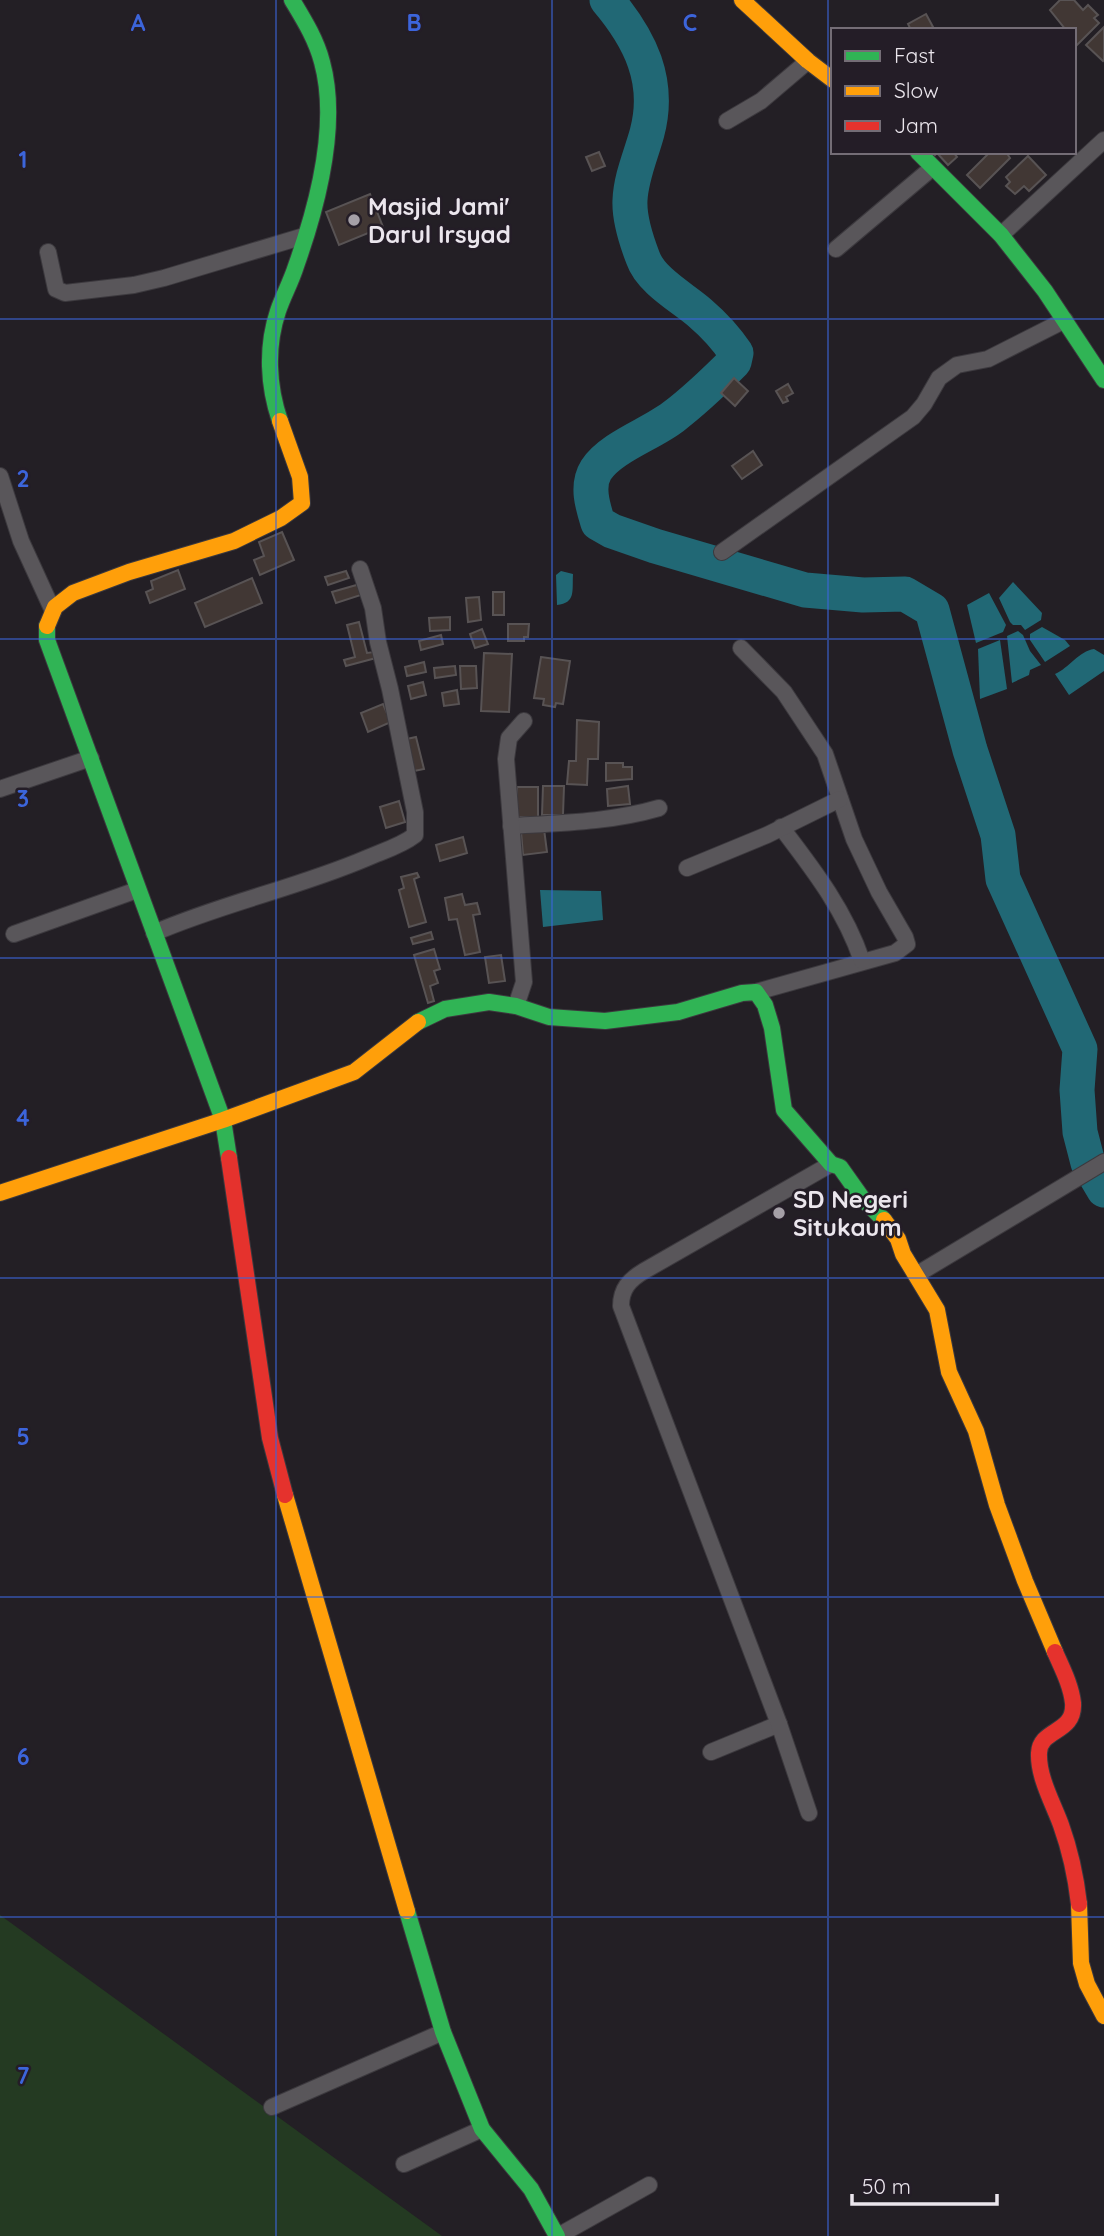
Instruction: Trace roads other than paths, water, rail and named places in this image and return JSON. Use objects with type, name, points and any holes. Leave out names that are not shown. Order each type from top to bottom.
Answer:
[{"type":"street","points":[[292,0],[303,14],[322,54],[329,126],[316,198],[297,262],[278,311],[270,374],[278,415],[302,481],[302,503],[285,516],[240,538],[123,573],[65,597],[53,611],[46,629],[47,640],[223,1120],[276,1464],[443,2032],[482,2129],[531,2189],[558,2236],[649,2185]]},
{"type":"street","points":[[742,0],[808,61],[831,78]]},
{"type":"street","points":[[727,121],[761,101],[808,61]]},
{"type":"street","points":[[1001,235],[1104,141]]},
{"type":"street","points":[[920,154],[1001,235],[1065,320],[1104,380]]},
{"type":"street","points":[[836,249],[932,168]]},
{"type":"street","points":[[48,252],[56,289],[65,293],[134,285],[164,278],[303,236]]},
{"type":"street","points":[[722,552],[913,417],[939,378],[957,365],[988,359],[1065,320]]},
{"type":"street","points":[[0,476],[22,541],[53,611]]},
{"type":"street","points":[[153,933],[195,915],[318,878],[398,846],[415,835],[415,812],[390,689],[373,608],[360,569]]},
{"type":"street","points":[[0,1193],[223,1120],[354,1072],[372,1061],[414,1024],[445,1009],[489,1002],[516,1006],[549,1017],[605,1021],[678,1012],[895,953],[906,944],[905,937],[863,860],[830,765],[818,742],[784,692],[741,648]]},
{"type":"street","points":[[516,1006],[524,982],[506,759],[509,738],[524,721]]},
{"type":"street","points":[[0,789],[91,758]]},
{"type":"street","points":[[687,868],[840,799]]},
{"type":"street","points":[[511,826],[633,816],[660,808]]},
{"type":"street","points":[[781,827],[828,890],[855,939],[862,961]]},
{"type":"street","points":[[14,934],[137,890]]},
{"type":"street","points":[[756,992],[765,1005],[772,1028],[784,1110],[831,1164],[840,1167],[862,1198],[887,1223],[937,1310],[949,1372],[976,1431],[1006,1532],[1054,1644],[1074,1701],[1071,1720],[1042,1741],[1039,1751],[1073,1869],[1078,1896],[1083,1972],[1104,2016]]},
{"type":"street","points":[[916,1275],[1104,1162]]},
{"type":"street","points":[[810,1813],[779,1724],[621,1307],[621,1296],[632,1279],[644,1271],[831,1164]]},
{"type":"street","points":[[710,1752],[779,1724]]},
{"type":"street","points":[[272,2107],[443,2032]]},
{"type":"street","points":[[404,2164],[482,2129]]},
{"type":"water","points":[[561,571],[573,574],[573,591],[567,602],[557,605],[556,575]]},
{"type":"water","points":[[1013,582],[1042,613],[1041,620],[1025,630],[1021,625],[1013,625],[1010,622],[999,598]]},
{"type":"water","points":[[989,593],[1006,625],[1003,632],[976,643],[967,605]]},
{"type":"water","points":[[1042,627],[1065,640],[1070,646],[1045,662],[1030,640],[1030,634]]},
{"type":"water","points":[[1018,631],[1041,665],[1030,670],[1029,675],[1012,683],[1007,636]]},
{"type":"water","points":[[1000,640],[1007,689],[980,699],[978,649]]},
{"type":"water","points":[[1094,649],[1104,655],[1104,671],[1069,695],[1055,674]]},
{"type":"water","points":[[540,890],[601,891],[603,920],[543,927]]},
{"type":"waterway","points":[[607,0],[638,46],[649,78],[651,114],[634,174],[630,200],[632,222],[640,251],[653,274],[710,322],[736,353],[734,362],[689,404],[664,423],[611,454],[596,470],[591,490],[598,523],[612,531],[655,546],[805,590],[863,595],[905,594],[932,610],[970,750],[998,835],[1003,879],[1080,1049],[1077,1090],[1080,1132],[1088,1163],[1104,1190]]},
{"type":"place","name":"Masjid Jami' Darul Irsyad","points":[[354,220]]},
{"type":"place","name":"SD Negeri Situkaum","points":[[779,1213]]}]
